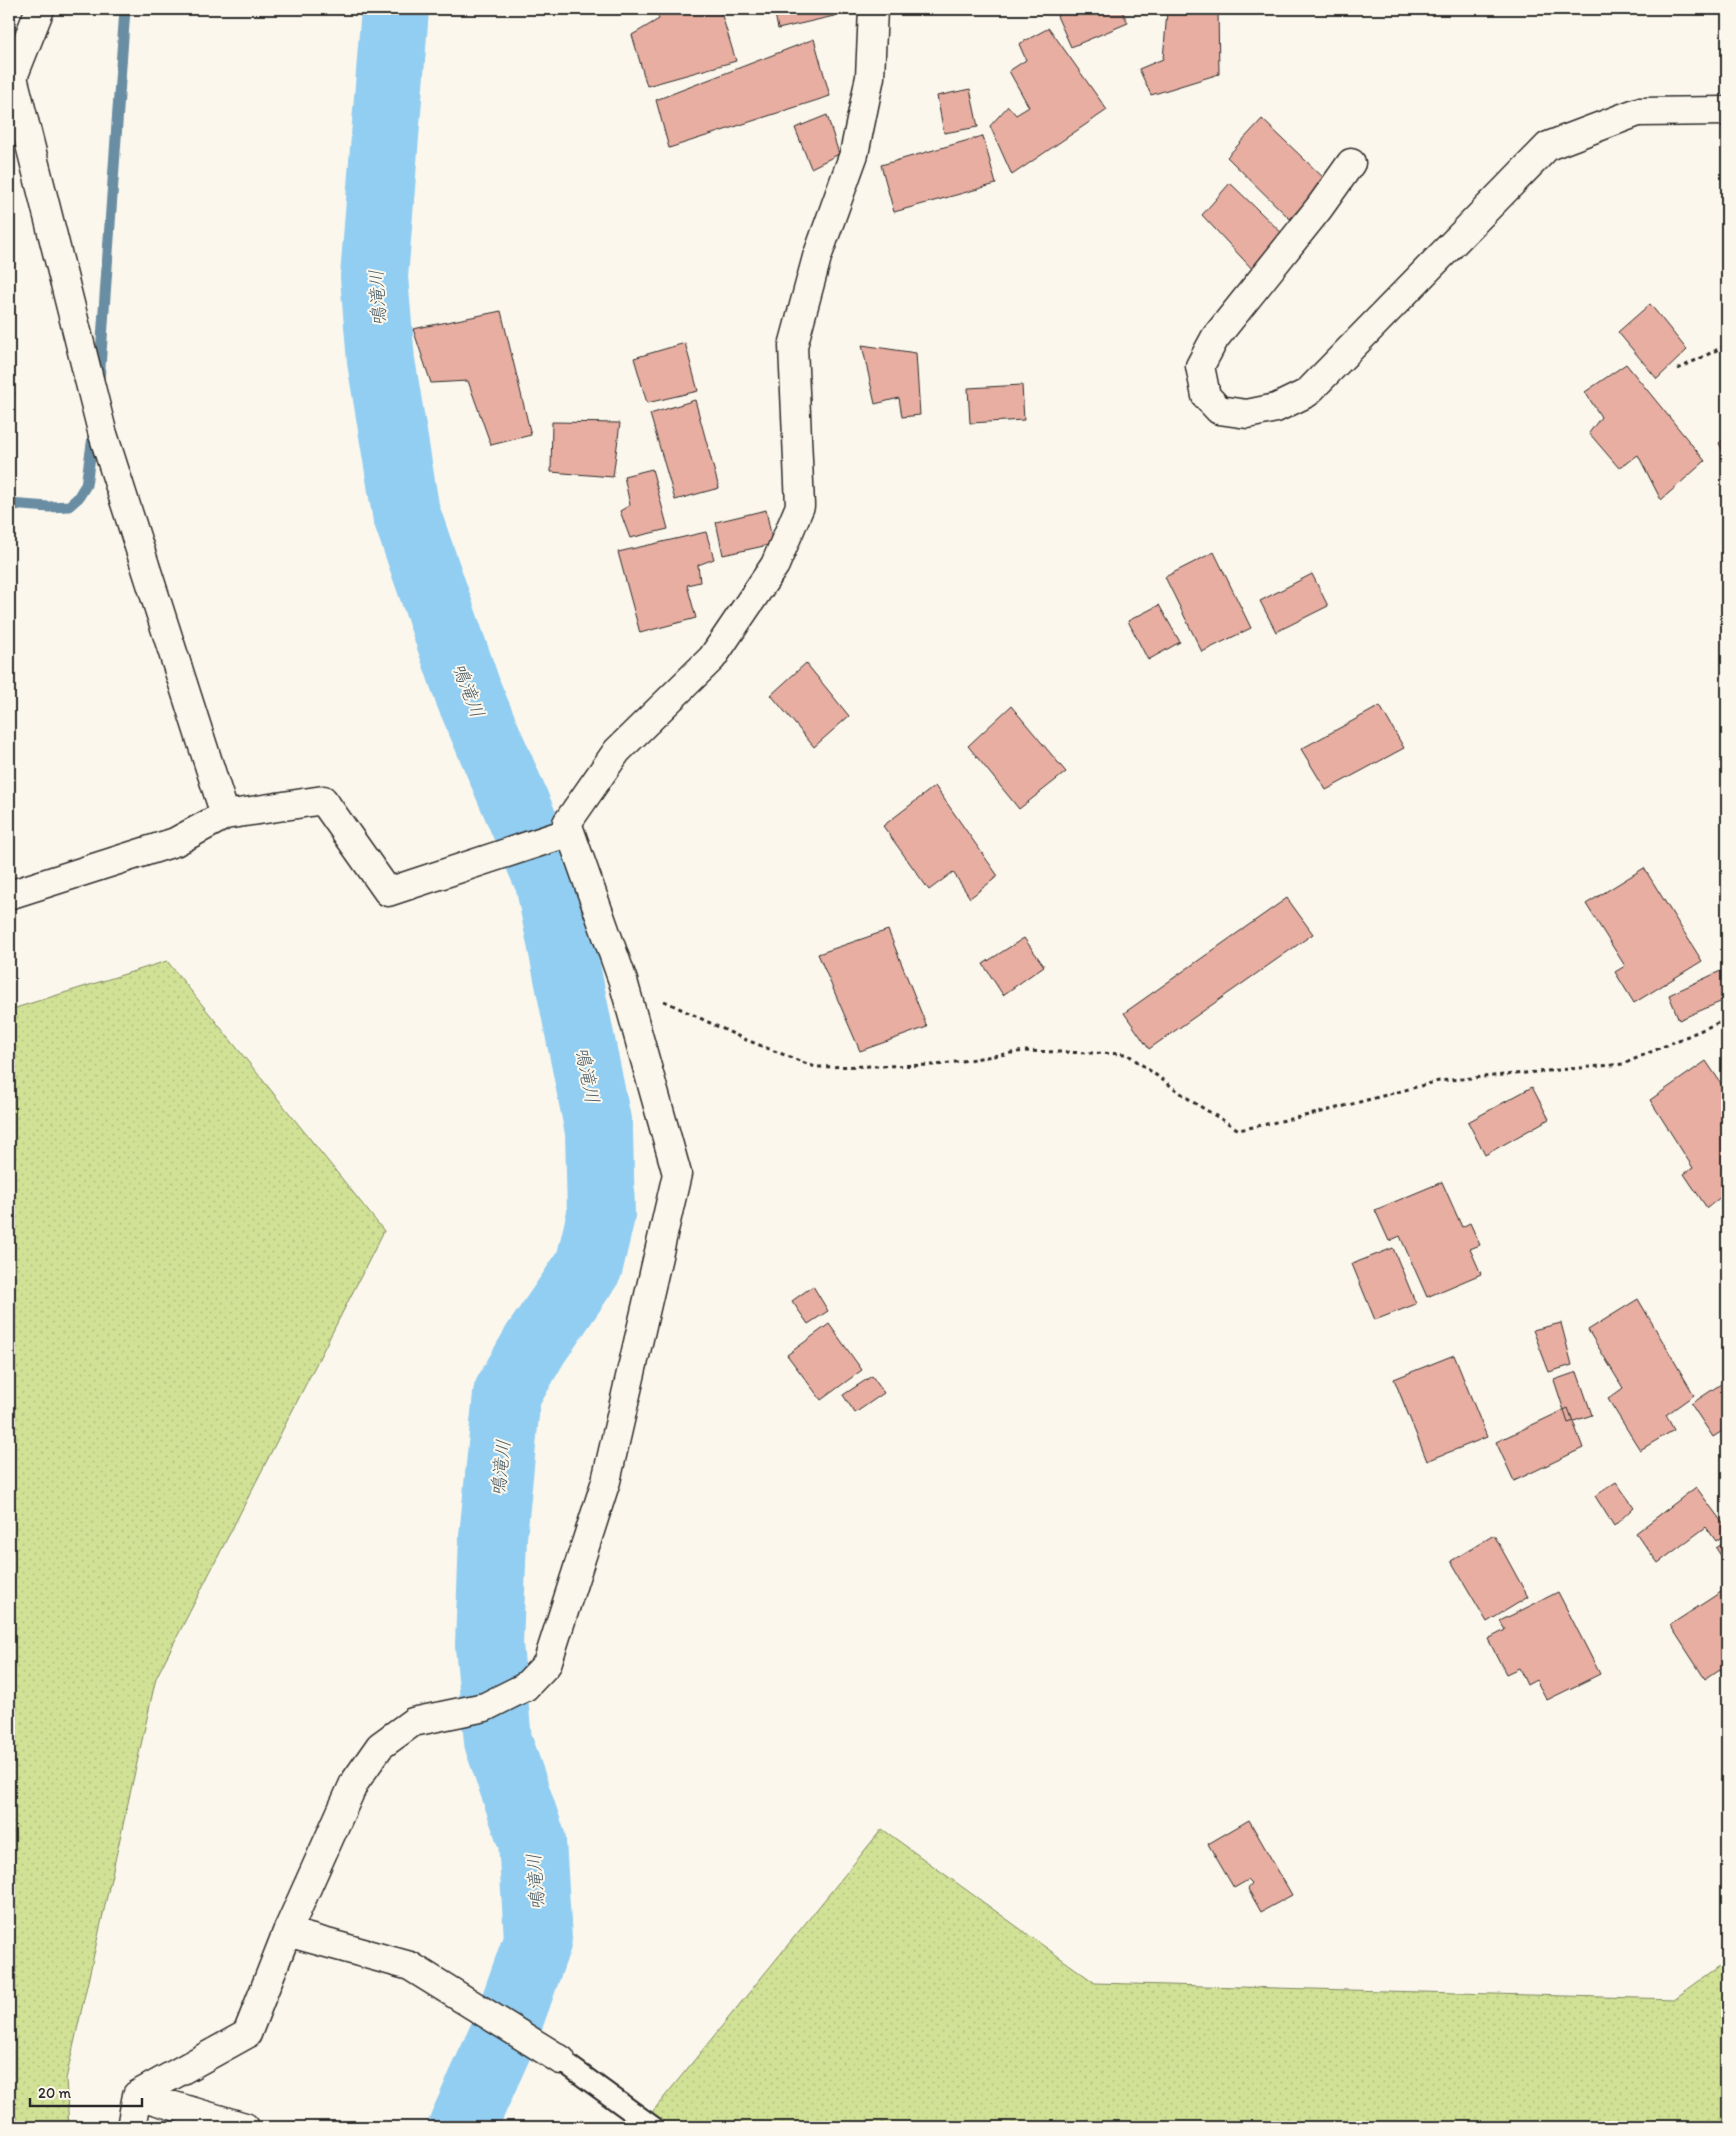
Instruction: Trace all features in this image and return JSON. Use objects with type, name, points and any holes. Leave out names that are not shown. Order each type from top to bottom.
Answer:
[{"type":"street","points":[[40,9],[11,75],[102,431],[225,815]]},
{"type":"street","points":[[130,2127],[137,2095],[247,2034],[287,1932],[354,1783],[380,1746],[413,1722],[485,1707],[525,1687],[547,1664],[606,1481],[677,1174],[623,982],[567,823],[616,751],[712,658],[775,565],[800,506],[793,346],[817,257],[854,154],[870,77],[873,9]]},
{"type":"street","points":[[1351,163],[1319,208],[1215,338],[1200,366],[1206,396],[1219,410],[1247,414],[1276,408],[1307,393],[1548,146],[1638,112],[1727,111]]},
{"type":"street","points":[[9,895],[175,842],[225,815],[323,800],[388,892],[570,832]]},
{"type":"street","points":[[287,1932],[410,1966],[561,2060]]},
{"type":"street","points":[[137,2095],[245,2127]]},
{"type":"lane","points":[[561,2060],[653,2127]]},
{"type":"path","points":[[1678,369],[1727,345]]},
{"type":"path","points":[[623,982],[744,1039],[815,1067],[937,1065],[1024,1051],[1127,1054],[1193,1102],[1239,1130],[1318,1114],[1439,1081],[1623,1064],[1727,1019]]},
{"type":"green space","points":[[167,961],[384,1231],[156,1678],[66,2079],[69,2127],[9,2127],[9,1010]]},
{"type":"green space","points":[[882,1829],[1095,1983],[1674,1999],[1727,1961],[1727,2127],[640,2127]]},
{"type":"building","points":[[655,9],[720,9],[736,61],[647,86],[632,35],[659,19]]},
{"type":"building","points":[[774,9],[832,9],[834,16],[778,29]]},
{"type":"building","points":[[1073,9],[1121,9],[1128,23],[1071,47],[1057,16]]},
{"type":"building","points":[[1218,9],[1219,74],[1151,95],[1139,69],[1163,59],[1167,12]]},
{"type":"building","points":[[1049,28],[1107,110],[1012,175],[990,126],[1008,106],[1016,115],[1029,107],[1009,71],[1026,60],[1019,44]]},
{"type":"building","points":[[814,39],[830,96],[669,148],[656,100]]},
{"type":"building","points":[[970,89],[978,127],[944,133],[937,96]]},
{"type":"building","points":[[827,115],[839,154],[811,168],[795,128]]},
{"type":"building","points":[[1262,119],[1326,180],[1290,219],[1227,157]]},
{"type":"building","points":[[983,136],[996,184],[894,212],[881,165]]},
{"type":"building","points":[[1230,183],[1288,239],[1255,272],[1202,215]]},
{"type":"building","points":[[1650,304],[1687,350],[1657,379],[1618,332]]},
{"type":"building","points":[[501,311],[531,435],[491,445],[468,381],[431,383],[413,329]]},
{"type":"building","points":[[685,343],[698,391],[647,403],[634,358]]},
{"type":"building","points":[[862,345],[916,353],[920,415],[902,417],[899,398],[875,404]]},
{"type":"building","points":[[1626,364],[1705,461],[1661,500],[1638,455],[1619,468],[1589,433],[1601,417],[1585,392]]},
{"type":"building","points":[[9,380],[15,395],[9,398]]},
{"type":"building","points":[[1022,385],[1024,420],[970,423],[968,388]]},
{"type":"building","points":[[695,400],[719,488],[675,500],[650,414]]},
{"type":"building","points":[[552,422],[620,423],[613,477],[551,472]]},
{"type":"building","points":[[1727,437],[1727,460],[1719,443]]},
{"type":"building","points":[[652,469],[668,529],[630,538],[620,511],[630,505],[624,476]]},
{"type":"building","points":[[766,510],[773,544],[723,555],[716,522]]},
{"type":"building","points":[[706,532],[714,559],[698,565],[700,582],[687,585],[696,618],[640,633],[618,552]]},
{"type":"building","points":[[1214,552],[1251,628],[1202,652],[1165,577]]},
{"type":"building","points":[[1312,574],[1328,606],[1276,632],[1260,601]]},
{"type":"building","points":[[1159,605],[1180,642],[1148,660],[1128,621]]},
{"type":"building","points":[[806,663],[849,716],[814,747],[771,695]]},
{"type":"building","points":[[1011,706],[1066,772],[1019,809],[968,746]]},
{"type":"building","points":[[1380,706],[1404,748],[1326,790],[1301,749]]},
{"type":"building","points":[[935,786],[998,876],[970,898],[953,872],[929,890],[883,826]]},
{"type":"building","points":[[1644,868],[1702,961],[1634,1003],[1615,972],[1625,966],[1586,904]]},
{"type":"building","points":[[1287,898],[1313,934],[1149,1049],[1124,1013]]},
{"type":"building","points":[[888,930],[927,1027],[860,1051],[818,954]]},
{"type":"building","points":[[1024,938],[1044,966],[1003,995],[983,964]]},
{"type":"building","points":[[1727,968],[1727,999],[1679,1020],[1669,995]]},
{"type":"building","points":[[1706,1061],[1727,1092],[1727,1192],[1707,1208],[1684,1174],[1693,1168],[1650,1100]]},
{"type":"building","points":[[1532,1087],[1549,1119],[1485,1155],[1468,1122]]},
{"type":"building","points":[[1442,1182],[1462,1227],[1470,1223],[1480,1245],[1470,1249],[1481,1274],[1427,1297],[1400,1236],[1389,1241],[1375,1210]]},
{"type":"building","points":[[1393,1248],[1416,1304],[1375,1320],[1352,1264]]},
{"type":"building","points":[[813,1286],[828,1311],[808,1324],[792,1301]]},
{"type":"building","points":[[1638,1299],[1694,1395],[1666,1415],[1674,1430],[1640,1450],[1608,1399],[1623,1388],[1588,1330]]},
{"type":"building","points":[[1561,1323],[1572,1365],[1549,1372],[1533,1330]]},
{"type":"building","points":[[829,1324],[862,1370],[821,1400],[787,1355]]},
{"type":"building","points":[[1454,1355],[1487,1437],[1427,1461],[1394,1379]]},
{"type":"building","points":[[1577,1372],[1592,1415],[1568,1423],[1554,1380]]},
{"type":"building","points":[[872,1376],[884,1393],[855,1413],[843,1395]]},
{"type":"building","points":[[1727,1380],[1727,1428],[1713,1437],[1691,1404]]},
{"type":"building","points":[[1568,1408],[1583,1448],[1514,1481],[1496,1442]]},
{"type":"building","points":[[1616,1482],[1634,1507],[1614,1526],[1595,1496]]},
{"type":"building","points":[[1696,1487],[1727,1529],[1727,1533],[1716,1541],[1706,1527],[1658,1563],[1636,1533]]},
{"type":"building","points":[[1494,1535],[1528,1597],[1487,1622],[1451,1561]]},
{"type":"building","points":[[1727,1541],[1727,1565],[1716,1548]]},
{"type":"building","points":[[1727,1588],[1727,1679],[1720,1669],[1705,1679],[1670,1625]]},
{"type":"building","points":[[1558,1592],[1600,1674],[1547,1700],[1536,1680],[1527,1685],[1519,1668],[1506,1674],[1488,1639],[1505,1630],[1500,1621]]},
{"type":"building","points":[[1249,1820],[1292,1895],[1261,1912],[1248,1889],[1252,1884],[1248,1880],[1234,1888],[1208,1844]]},
{"type":"waterway","points":[[99,382],[125,9]]},
{"type":"waterway","name":"鳴滝川","points":[[395,9],[374,277],[381,361],[406,513],[469,695],[549,882],[599,1131],[601,1215],[589,1266],[535,1345],[507,1394],[493,1537],[489,1645],[498,1741],[532,1841],[538,1939],[506,2029],[462,2127]]},
{"type":"waterway","points":[[9,504],[49,507],[69,506],[78,498],[86,485],[94,430]]}]
